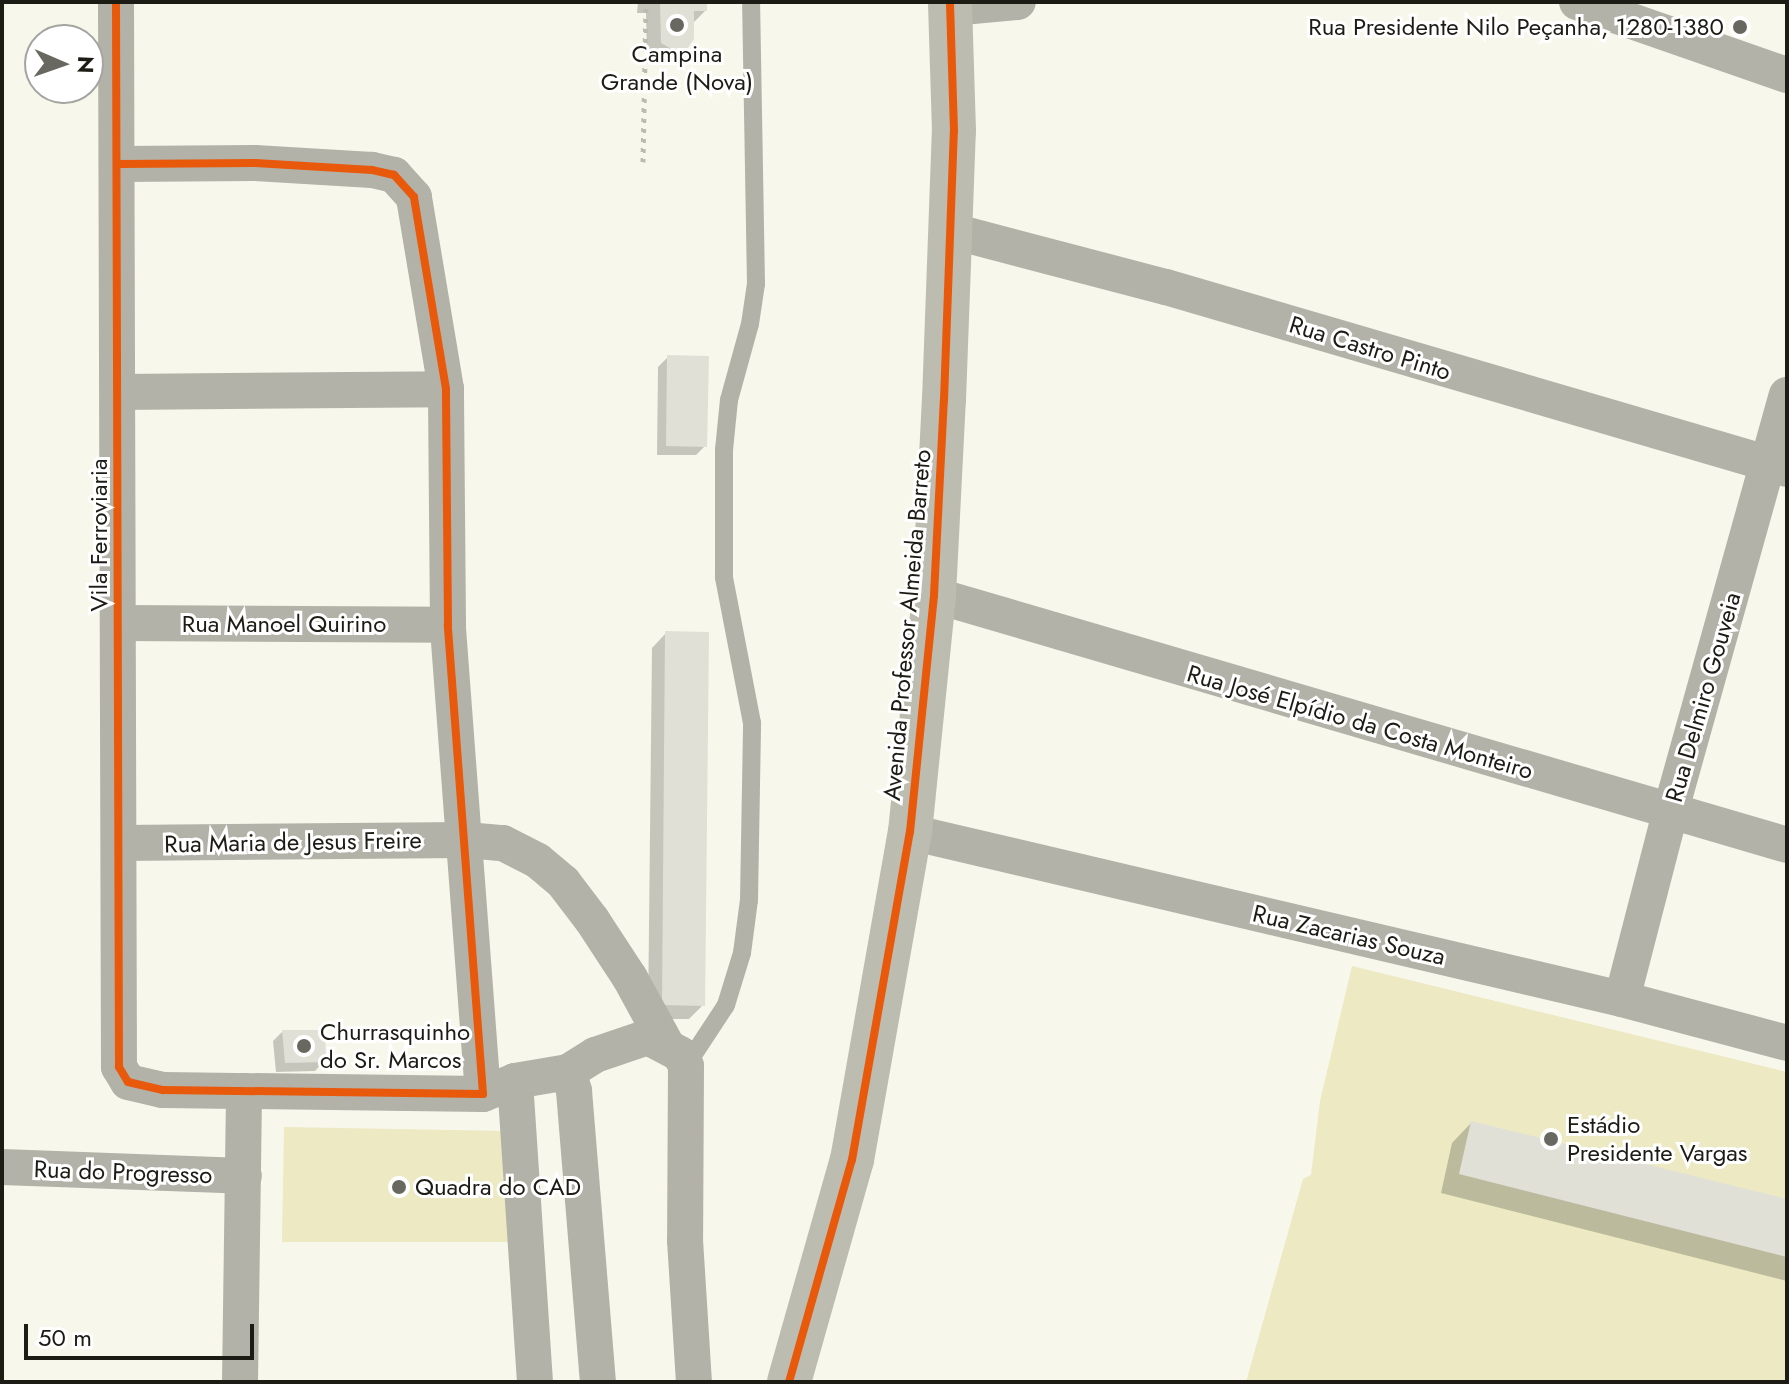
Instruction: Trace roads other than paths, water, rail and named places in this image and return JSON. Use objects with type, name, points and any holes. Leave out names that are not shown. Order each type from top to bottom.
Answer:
[{"type":"main road","name":"Avenida Professor Almeida Barreto","points":[[789,1382],[852,1160],[910,832],[934,595],[952,231],[950,5]]},
{"type":"street","name":"Vila Ferroviaria","points":[[116,2],[119,164],[119,1067],[128,1082],[141,1086],[196,1092],[244,1091]]},
{"type":"street","points":[[950,5],[1018,2]]},
{"type":"street","points":[[1577,2],[1787,75]]},
{"type":"street","points":[[119,164],[320,165],[394,175],[411,190],[418,207],[446,389],[448,625],[466,840],[466,897],[499,1087],[535,1382]]},
{"type":"street","name":"Rua Castro Pinto","points":[[952,231],[1166,287],[1777,466]]},
{"type":"street","points":[[119,392],[446,389]]},
{"type":"street","name":"Rua Delmiro Gouveia","points":[[1622,999],[1670,813],[1777,466],[1787,395]]},
{"type":"street","name":"Rua José Elpídio da Costa Monteiro","points":[[934,595],[1787,845]]},
{"type":"street","name":"Rua Manoel Quirino","points":[[120,623],[448,625]]},
{"type":"street","name":"Rua Zacarias Souza","points":[[910,832],[1622,999],[1787,1043]]},
{"type":"street","name":"Rua Maria de Jesus Freire","points":[[120,843],[466,840],[503,843],[563,882],[630,978],[676,1055]]},
{"type":"street","points":[[240,1382],[244,1091],[499,1087],[568,1072],[583,1060],[648,1037],[676,1055],[694,1382]]},
{"type":"street","points":[[568,1072],[574,1091],[598,1382]]},
{"type":"street","name":"Rua do Progresso","points":[[2,1167],[244,1176]]},
{"type":"lane","points":[[676,1055],[726,1005],[742,953],[749,900],[752,723],[724,577],[724,513],[729,400],[756,284],[751,2]]},
{"type":"place","name":"Campina Grande (Nova)","points":[[677,25]]},
{"type":"place","name":"Rua Presidente Nilo Peçanha, 1280-1380","points":[[1740,27]]},
{"type":"place","name":"Churrasquinho do Sr. Marcos","points":[[304,1046]]},
{"type":"place","name":"Estádio Presidente Vargas","points":[[1551,1139]]},
{"type":"place","name":"Quadra do CAD","points":[[399,1187]]}]
